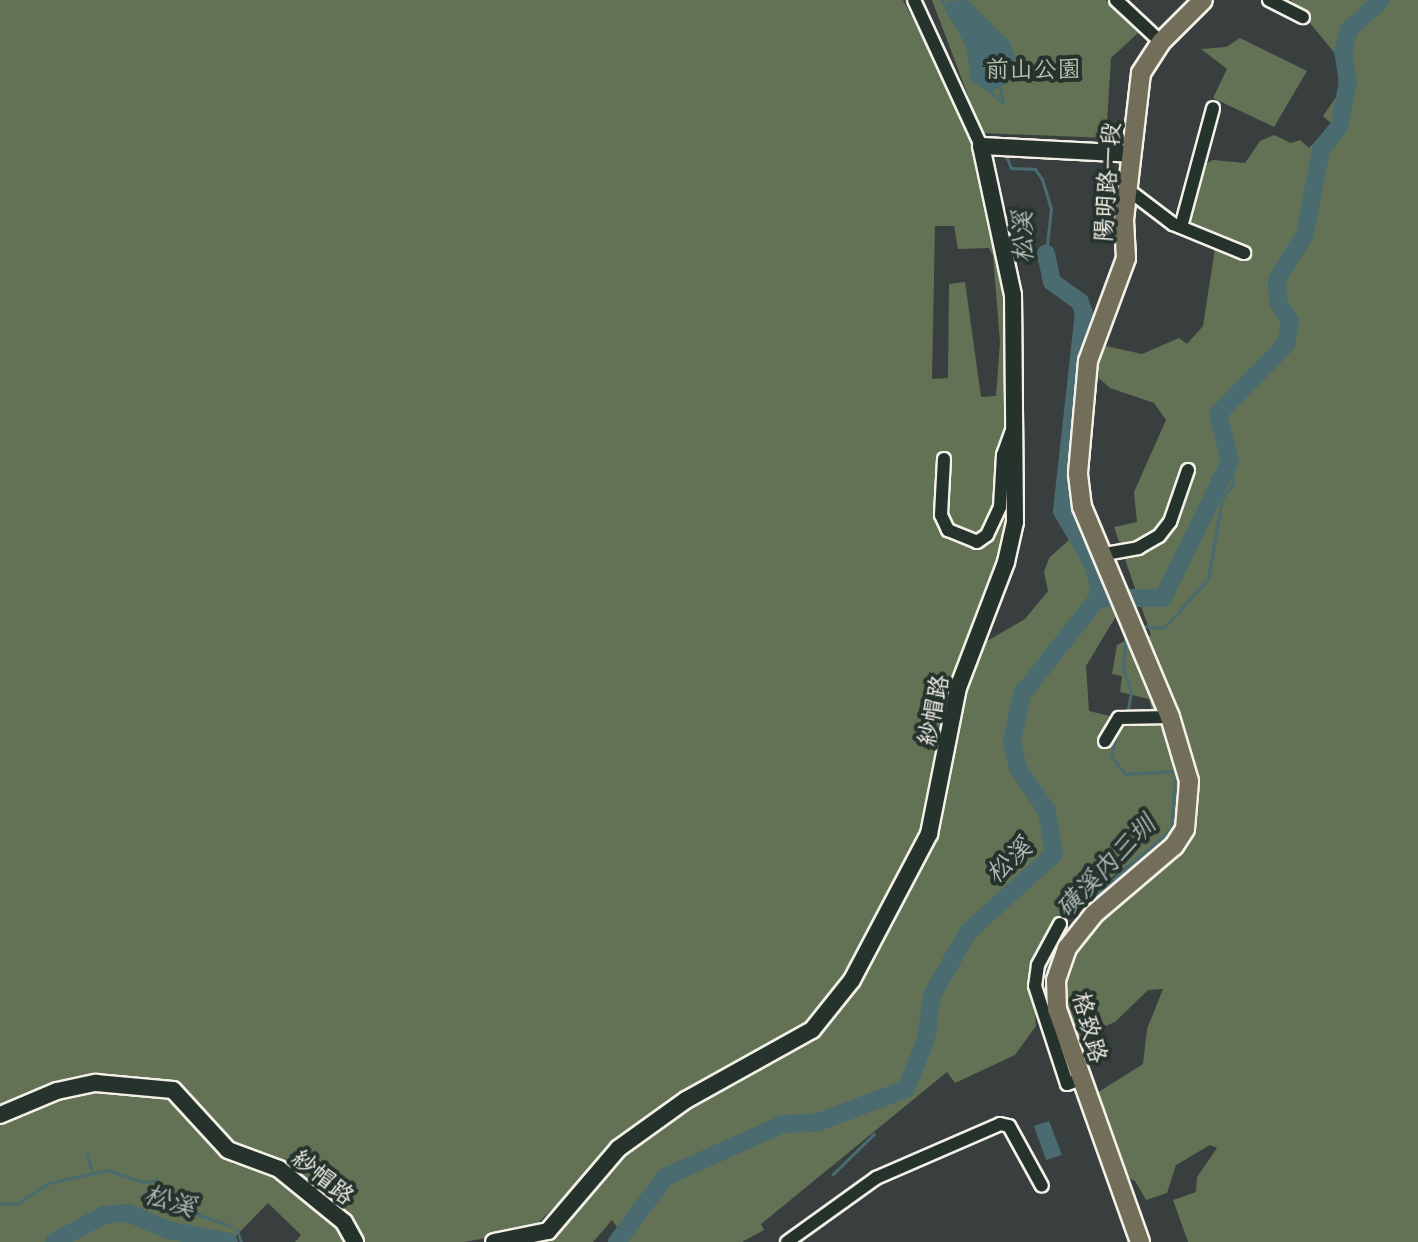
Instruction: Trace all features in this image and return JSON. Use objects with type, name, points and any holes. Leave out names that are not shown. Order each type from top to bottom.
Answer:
[{"type":"main road","name":"陽明路一段","points":[[1107,558],[1090,526],[1078,473],[1088,361],[1126,258],[1127,189],[1141,73],[1161,42],[1203,0]]},
{"type":"main road","name":"格致路","points":[[1107,558],[1170,717],[1189,781],[1185,829],[1174,846],[1094,914],[1067,948],[1055,995],[1063,1048],[1081,1079],[1140,1242]]},
{"type":"street","name":"紗帽路","points":[[494,1242],[548,1231],[619,1148],[686,1100],[812,1030],[852,980],[929,834],[955,700],[1006,562],[1015,522],[1013,295],[981,146],[914,0]]},
{"type":"street","points":[[1116,0],[1161,42]]},
{"type":"street","points":[[1269,0],[1303,17]]},
{"type":"street","points":[[1181,227],[1213,108]]},
{"type":"street","points":[[981,146],[1132,154]]},
{"type":"street","points":[[1127,189],[1181,227],[1244,253]]},
{"type":"street","points":[[944,459],[941,515],[948,530],[977,542],[1000,507],[1003,455],[1013,427]]},
{"type":"street","points":[[1107,558],[1138,548],[1159,536],[1170,522],[1188,470]]},
{"type":"street","points":[[1105,741],[1119,718],[1170,717]]},
{"type":"street","points":[[1060,924],[1038,965],[1035,986],[1063,1048]]},
{"type":"street","name":"紗帽路","points":[[0,1115],[57,1091],[96,1083],[173,1090],[228,1150],[279,1169],[344,1222],[355,1242]]},
{"type":"street","points":[[787,1242],[876,1178],[1000,1124],[1009,1126],[1042,1186]]},
{"type":"green space","points":[[0,0],[903,0],[970,130],[1011,296],[1013,522],[923,828],[874,933],[822,1012],[788,1040],[635,1127],[531,1230],[464,1242],[362,1242],[282,1164],[256,1152],[239,1152],[175,1083],[92,1073],[0,1111]],"holes":[[[935,226],[954,226],[958,249],[989,248],[993,256],[1000,342],[996,396],[981,397],[965,282],[949,284],[948,378],[932,379]]]},
{"type":"green space","name":"前山公園","points":[[932,0],[1106,0],[1138,33],[1111,58],[1106,138],[982,133]]},
{"type":"green space","points":[[1291,0],[1418,0],[1418,1242],[1188,1242],[1173,1200],[1196,1192],[1197,1177],[1217,1148],[1210,1145],[1176,1165],[1167,1193],[1146,1200],[1135,1181],[1121,1174],[1092,1096],[1143,1064],[1147,1029],[1163,989],[1148,990],[1115,1022],[1071,1040],[1058,997],[1079,939],[1166,863],[1195,775],[1169,693],[1144,639],[1151,635],[1114,527],[1137,522],[1134,492],[1166,420],[1154,403],[1110,388],[1092,372],[1106,346],[1142,354],[1179,338],[1187,344],[1203,326],[1215,248],[1189,222],[1202,166],[1213,160],[1245,163],[1260,141],[1274,135],[1291,143],[1300,140],[1309,148],[1332,124],[1323,116],[1339,93],[1337,56]]},
{"type":"green space","points":[[1240,38],[1307,71],[1274,127],[1213,98],[1227,69],[1201,49],[1226,47]]},
{"type":"green space","points":[[1073,492],[1077,518],[1118,613],[1086,666],[1089,711],[1114,717],[1153,714],[1149,699],[1120,692],[1122,676],[1112,674],[1117,645],[1127,640],[1139,652],[1182,765],[1182,825],[1076,904],[1051,933],[1031,970],[1036,1026],[1015,1055],[955,1083],[947,1072],[761,1224],[764,1230],[742,1242],[612,1242],[617,1227],[612,1220],[593,1242],[539,1242],[570,1221],[620,1160],[651,1134],[830,1017],[851,995],[917,878],[942,810],[966,683],[987,641],[1025,619],[1048,591],[1044,572],[1049,558],[1070,539],[1062,522]]},
{"type":"green space","points":[[110,1087],[167,1095],[200,1123],[233,1164],[272,1171],[353,1242],[295,1242],[301,1235],[268,1203],[230,1242],[0,1242],[0,1120],[31,1104]]},
{"type":"water","points":[[968,0],[1009,41],[1019,65],[1013,79],[991,92],[971,81],[969,51],[945,1]]},
{"type":"water","points":[[1049,1121],[1062,1155],[1046,1160],[1034,1126]]},
{"type":"waterway","name":"松溪","points":[[941,0],[967,45],[971,78]]},
{"type":"waterway","points":[[1106,598],[1163,598],[1230,461],[1218,414],[1286,344],[1290,321],[1278,302],[1277,280],[1305,234],[1321,149],[1339,127],[1348,82],[1343,51],[1349,30],[1381,0]]},
{"type":"waterway","name":"松溪","points":[[981,85],[1003,102]]},
{"type":"waterway","name":"松溪","points":[[1000,86],[1003,102]]},
{"type":"waterway","name":"松溪","points":[[1006,156],[1011,168],[1035,169],[1042,179],[1051,208],[1046,254]]},
{"type":"waterway","name":"松溪","points":[[617,1242],[665,1177],[783,1124],[816,1123],[906,1089],[926,1039],[932,995],[968,932],[1054,854],[1047,811],[1018,768],[1012,741],[1022,694],[1098,598],[1098,584],[1093,564],[1062,511],[1084,313],[1080,302],[1052,282],[1046,254]]},
{"type":"waterway","name":"磺溪內三圳","points":[[1138,626],[1164,628],[1208,579],[1222,499],[1233,483],[1230,461]]},
{"type":"waterway","name":"磺溪內三圳","points":[[1126,633],[1123,670],[1131,692],[1127,715]]},
{"type":"waterway","name":"磺溪內三圳","points":[[1042,976],[1059,941],[1100,891],[1171,829],[1175,771],[1125,774],[1111,756],[1117,732]]},
{"type":"waterway","points":[[833,1174],[874,1134]]},
{"type":"waterway","points":[[87,1152],[91,1170]]},
{"type":"waterway","points":[[0,1204],[18,1203],[49,1183],[107,1170],[144,1182],[156,1180],[189,1211],[231,1226]]},
{"type":"waterway","name":"松溪","points":[[54,1242],[104,1215],[128,1213],[168,1230],[229,1242]]},
{"type":"waterway","points":[[237,1230],[241,1242]]}]
